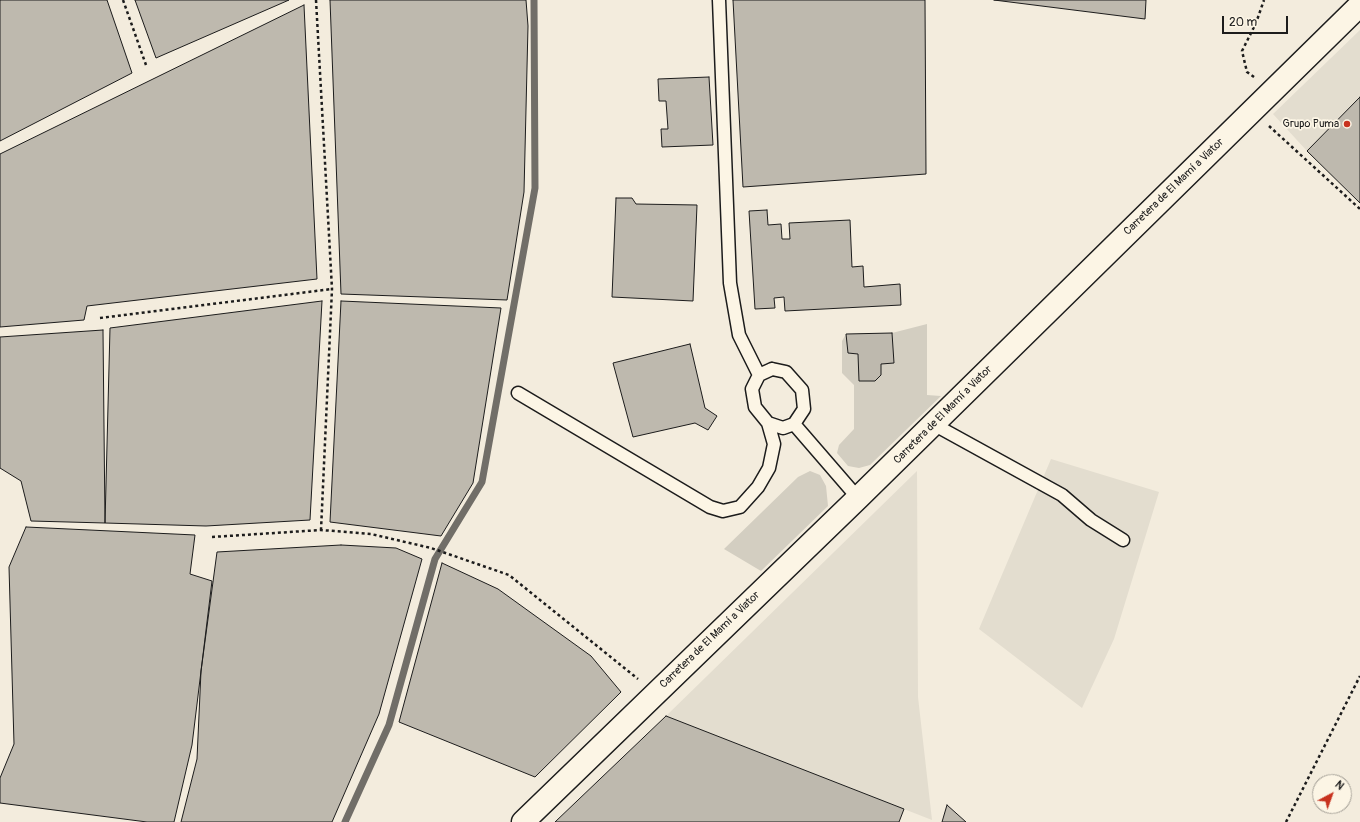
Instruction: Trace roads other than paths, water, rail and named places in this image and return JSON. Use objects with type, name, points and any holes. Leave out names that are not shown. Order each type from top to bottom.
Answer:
[{"type":"street","name":"Carretera de El Mamí a Viator","points":[[523,822],[858,498],[1360,5]]},
{"type":"lane","points":[[719,0],[730,283],[739,335],[759,375]]},
{"type":"lane","points":[[518,394],[710,507],[723,511],[740,507],[758,487],[769,468],[774,444],[768,423],[755,407],[752,389],[759,375],[772,369],[786,372],[802,390],[804,409],[794,424],[783,428],[768,423]]},
{"type":"lane","points":[[794,424],[858,498]]},
{"type":"lane","points":[[933,424],[1062,495],[1091,520],[1123,540]]},
{"type":"waterway","points":[[345,822],[389,725],[435,559],[482,482],[535,188],[534,0]]},
{"type":"place","name":"Grupo Puma","points":[[1347,124]]}]
